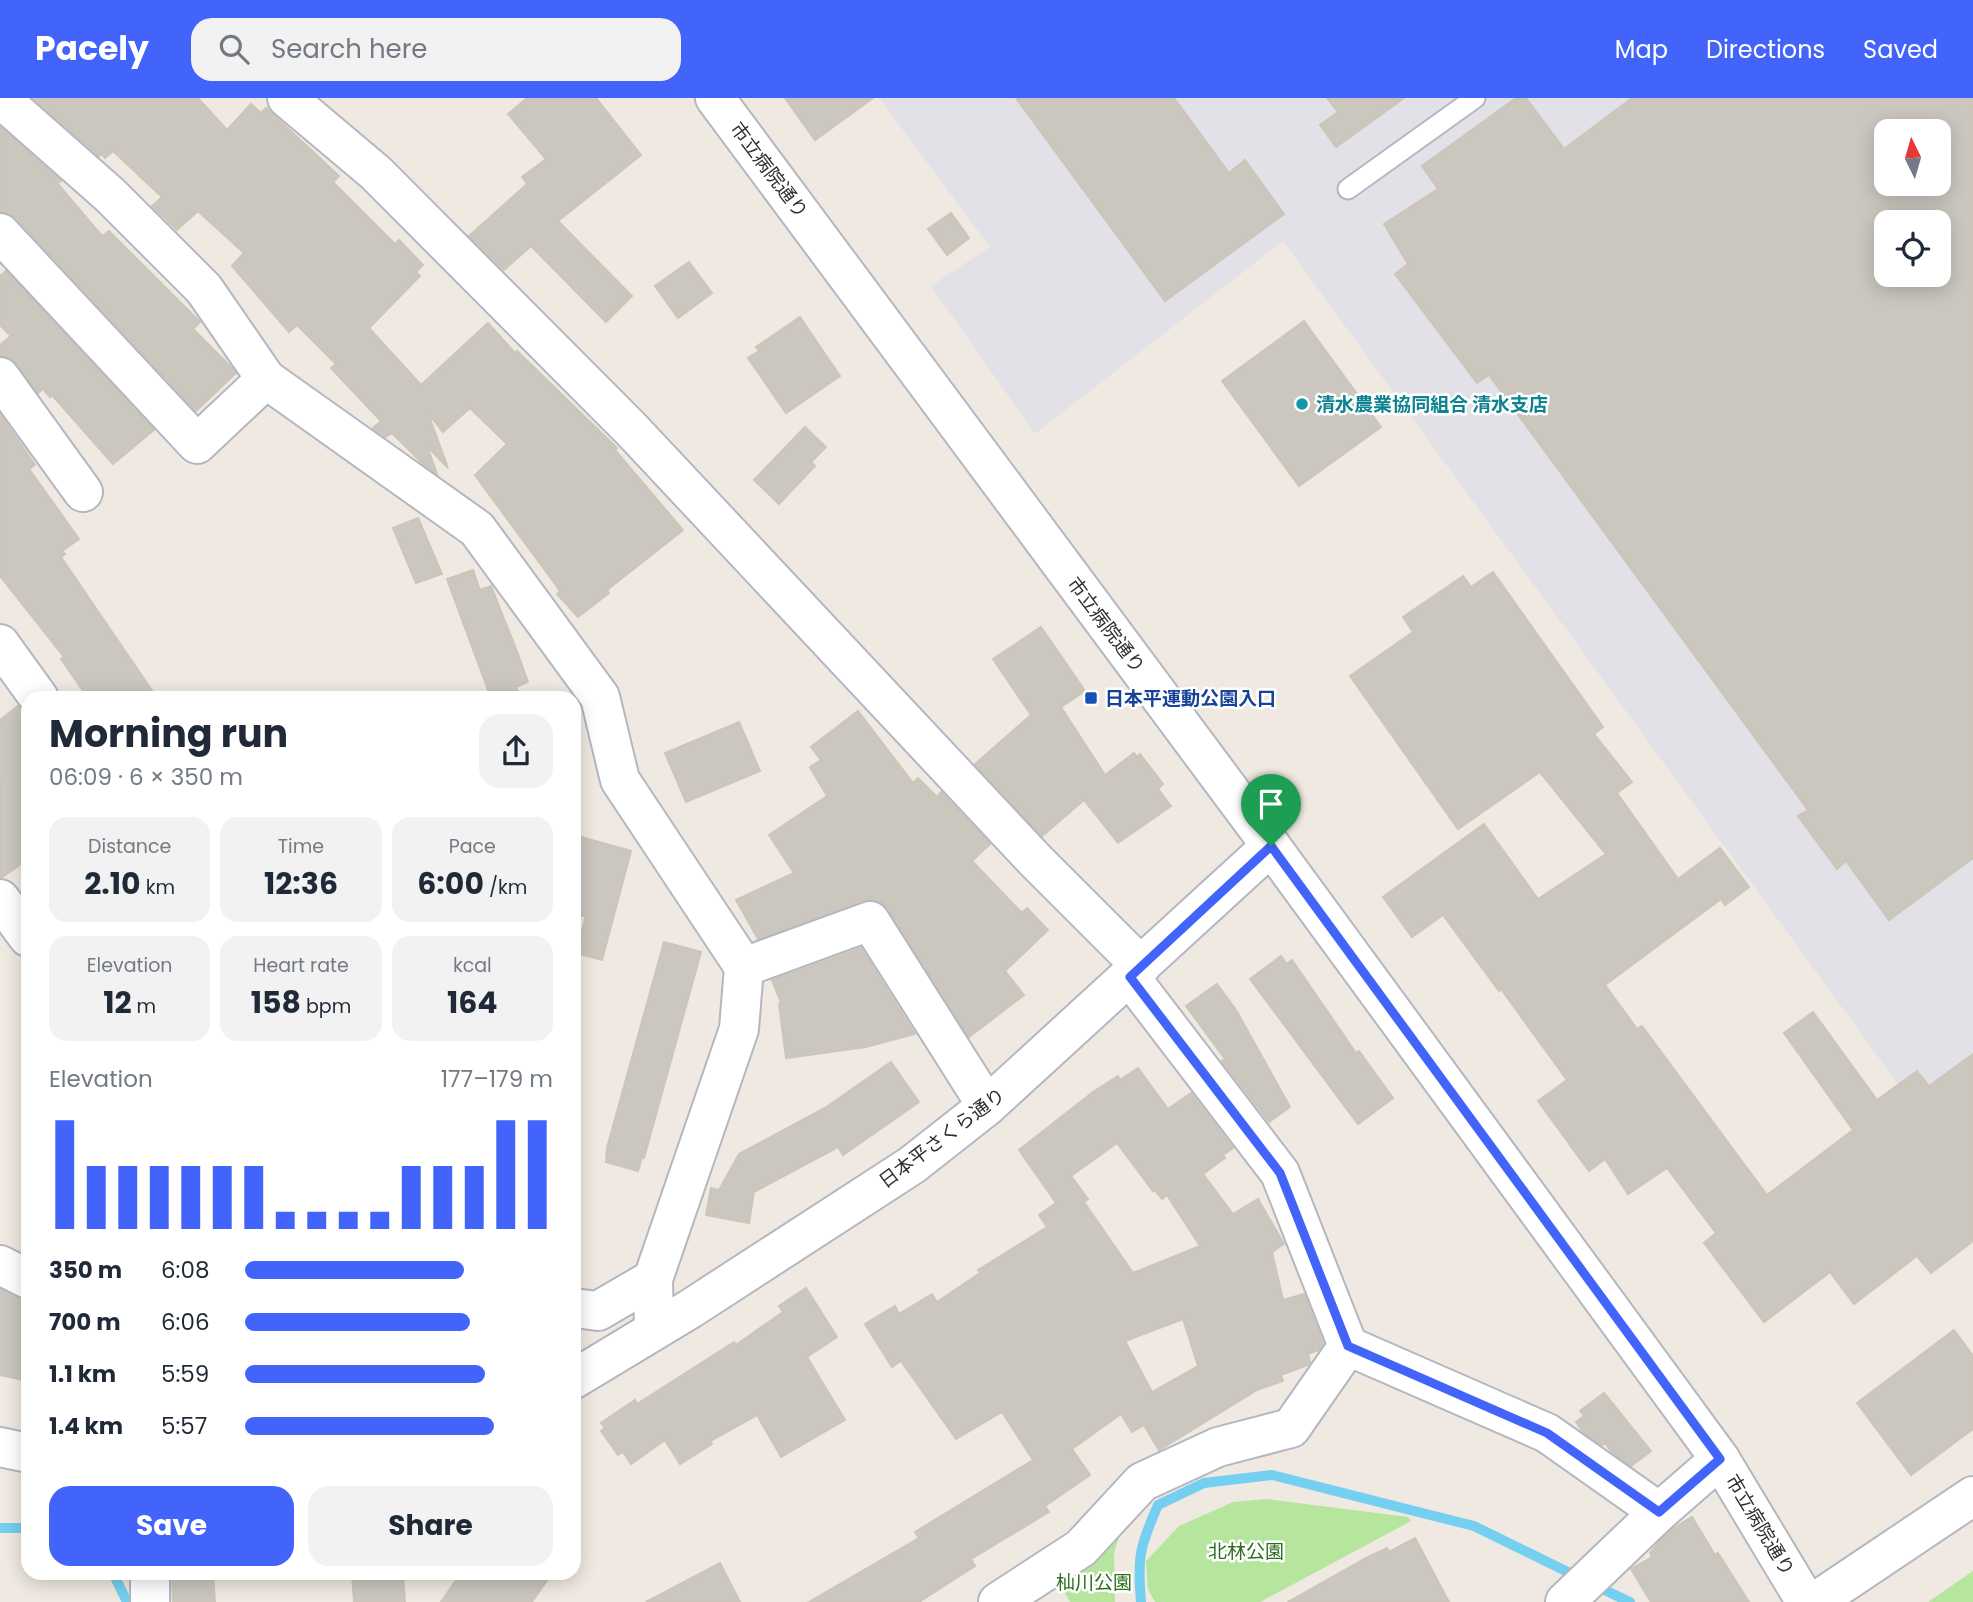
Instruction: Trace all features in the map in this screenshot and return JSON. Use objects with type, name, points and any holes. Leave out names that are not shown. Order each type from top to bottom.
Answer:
[{"type":"street","points":[[0,98],[110,195],[204,289],[266,379],[477,529],[600,697],[620,780],[744,967],[739,1029],[653,1279],[654,1330]]},
{"type":"street","points":[[287,98],[376,173],[622,420],[1035,860],[1136,972],[1280,1173],[1348,1346],[1547,1433],[1659,1512]]},
{"type":"street","name":"市立病院通り","points":[[715,98],[1271,846],[1720,1459],[1806,1602]]},
{"type":"street","points":[[0,233],[197,444],[266,379]]},
{"type":"street","points":[[0,377],[83,492]]},
{"type":"street","points":[[0,644],[21,692]]},
{"type":"street","name":"日本平さくら通り","points":[[581,1375],[912,1165],[987,1106],[1271,846]]},
{"type":"street","points":[[0,899],[21,928]]},
{"type":"street","points":[[744,967],[870,921],[987,1106]]},
{"type":"street","points":[[0,1265],[21,1276]]},
{"type":"street","points":[[581,1309],[598,1311],[653,1279]]},
{"type":"street","points":[[998,1602],[1081,1548],[1142,1482],[1218,1447],[1291,1428],[1348,1346]]},
{"type":"street","points":[[0,1447],[21,1452]]},
{"type":"street","points":[[1565,1602],[1659,1512],[1720,1459]]},
{"type":"street","points":[[1815,1602],[1973,1496]]},
{"type":"street","points":[[150,1580],[150,1602]]},
{"type":"lane","points":[[1348,189],[1475,98]]},
{"type":"shaded area","points":[[879,98],[1973,98],[1973,1187],[1283,241],[1035,434],[931,286],[990,247]]},
{"type":"green space","name":"北林公園","points":[[1267,1499],[1408,1517],[1411,1521],[1260,1602],[1155,1602],[1148,1589],[1146,1561],[1179,1526],[1233,1502]]},
{"type":"green space","name":"杣川公園","points":[[1114,1535],[1119,1537],[1114,1553],[1115,1602],[1070,1602],[1057,1580]]},
{"type":"green space","points":[[1973,1571],[1973,1602],[1928,1602]]},
{"type":"building","points":[[33,98],[198,98],[227,130],[251,104],[261,113],[266,108],[339,176],[333,182],[395,244],[399,240],[423,265],[416,272],[420,276],[369,328],[421,385],[488,323],[515,353],[517,351],[617,448],[615,450],[683,530],[607,590],[609,593],[578,617],[557,594],[560,591],[475,475],[507,444],[470,408],[443,432],[428,413],[448,468],[427,446],[437,474],[392,433],[385,437],[373,428],[381,421],[331,368],[336,364],[297,325],[289,332],[232,266],[244,253],[198,211],[177,230],[152,206],[162,197],[113,151],[105,158],[102,154],[99,156]]},
{"type":"building","points":[[527,98],[596,98],[641,155],[558,221],[632,296],[606,322],[531,246],[504,270],[469,236],[527,184],[522,177],[546,159],[508,114]]},
{"type":"building","points":[[785,98],[873,98],[815,140]]},
{"type":"building","points":[[1016,98],[1174,98],[1229,173],[1245,160],[1284,214],[1165,301]]},
{"type":"building","points":[[1327,98],[1404,98],[1336,147],[1320,125],[1338,112]]},
{"type":"building","points":[[1516,98],[1526,98],[1564,149],[1632,98],[1973,98],[1973,858],[1889,920],[1846,861],[1837,869],[1798,816],[1808,810],[1489,375],[1477,383],[1395,274],[1408,264],[1384,224],[1438,189],[1422,166]]},
{"type":"building","points":[[0,127],[61,181],[57,183],[102,236],[109,231],[200,322],[193,329],[236,373],[196,411],[16,218],[0,212]]},
{"type":"building","points":[[951,213],[969,238],[947,255],[928,229]]},
{"type":"building","points":[[689,262],[712,293],[678,318],[655,286]]},
{"type":"building","points":[[6,271],[154,430],[113,464],[52,395],[50,397],[43,389],[38,393],[10,357],[0,356],[0,345],[11,336],[0,325],[0,276]]},
{"type":"building","points":[[800,317],[840,376],[786,413],[748,358],[759,351],[756,347]]},
{"type":"building","name":"清水農業協同組合 清水支店","points":[[1304,321],[1381,427],[1299,486],[1222,381]]},
{"type":"building","points":[[0,414],[35,465],[29,469],[79,539],[62,551],[65,554],[61,557],[152,691],[83,691],[61,659],[64,657],[0,576]]},
{"type":"building","points":[[805,427],[826,447],[811,462],[815,466],[779,504],[754,480]]},
{"type":"building","points":[[418,518],[442,574],[416,583],[393,528]]},
{"type":"building","points":[[473,570],[480,590],[491,586],[528,682],[516,687],[517,691],[488,691],[447,579]]},
{"type":"building","points":[[1493,572],[1603,727],[1594,734],[1632,782],[1617,793],[1678,879],[1720,848],[1749,887],[1725,905],[1721,899],[1605,985],[1637,1029],[1642,1026],[1767,1195],[1853,1130],[1784,1033],[1813,1012],[1877,1100],[1917,1071],[1929,1086],[1973,1054],[1973,1241],[1931,1273],[1917,1256],[1854,1304],[1830,1272],[1764,1322],[1704,1243],[1716,1233],[1667,1168],[1628,1194],[1605,1159],[1589,1171],[1538,1101],[1567,1080],[1443,915],[1412,937],[1383,897],[1484,824],[1538,899],[1606,854],[1540,772],[1458,829],[1350,676],[1413,632],[1403,617],[1463,576],[1471,587]]},
{"type":"building","points":[[1041,627],[1085,691],[1061,707],[1105,775],[1134,753],[1137,757],[1140,754],[1163,784],[1158,789],[1171,806],[1118,843],[1084,800],[1042,836],[975,764],[1031,715],[993,659]]},
{"type":"building","points":[[18,706],[21,710],[21,864],[1,878],[0,720]]},
{"type":"building","points":[[858,711],[913,783],[918,778],[937,797],[941,792],[990,844],[972,861],[1022,913],[1027,908],[1048,930],[1005,971],[1024,995],[969,1037],[881,902],[863,900],[758,939],[736,900],[794,873],[769,835],[827,796],[810,767],[821,760],[811,747]]},
{"type":"building","points":[[739,722],[760,771],[686,802],[665,753]]},
{"type":"building","points":[[581,837],[631,851],[602,960],[581,954],[581,934],[586,916],[581,916]]},
{"type":"building","points":[[664,942],[701,952],[644,1158],[642,1157],[638,1171],[606,1162],[607,1148]]},
{"type":"building","points":[[861,948],[915,1034],[866,1047],[786,1058],[781,1003],[772,980]]},
{"type":"building","points":[[1281,956],[1287,964],[1292,960],[1356,1053],[1359,1051],[1393,1098],[1358,1124],[1250,979]]},
{"type":"building","points":[[1217,984],[1236,1010],[1290,1107],[1269,1122],[1222,1061],[1225,1059],[1186,1006]]},
{"type":"building","points":[[891,1062],[919,1102],[843,1155],[838,1147],[754,1192],[749,1223],[706,1215],[711,1188],[719,1190],[739,1154],[825,1108]]},
{"type":"building","points":[[1138,1068],[1168,1109],[1191,1093],[1233,1148],[1223,1155],[1225,1158],[1203,1174],[1233,1214],[1258,1199],[1284,1244],[1272,1252],[1283,1300],[1304,1294],[1323,1343],[1319,1350],[1308,1354],[1308,1365],[1281,1375],[1283,1381],[1257,1390],[1159,1450],[1144,1425],[1132,1432],[1121,1414],[1072,1449],[1090,1475],[1045,1506],[1049,1512],[971,1559],[975,1566],[919,1602],[809,1602],[919,1538],[915,1532],[1033,1460],[1002,1412],[956,1439],[901,1361],[892,1367],[865,1324],[895,1306],[899,1314],[932,1294],[937,1302],[980,1273],[978,1270],[1047,1227],[1039,1215],[1056,1203],[1019,1150],[1093,1092],[1118,1076],[1120,1080]],"holes":[[[1117,1143],[1153,1191],[1154,1189],[1162,1199],[1167,1195],[1200,1246],[1133,1273],[1084,1202],[1088,1199],[1071,1176]],[[1183,1319],[1198,1366],[1152,1392],[1125,1341]]]},
{"type":"building","points":[[806,1288],[837,1337],[807,1357],[845,1420],[781,1457],[757,1415],[710,1441],[712,1444],[680,1464],[665,1440],[631,1464],[623,1452],[618,1455],[601,1431],[605,1428],[601,1423],[635,1400],[637,1404],[734,1342],[736,1345],[783,1312],[779,1306]]},
{"type":"building","points":[[0,1289],[21,1298],[21,1380],[0,1375]]},
{"type":"building","points":[[1954,1330],[1973,1356],[1973,1429],[1911,1475],[1857,1403]]},
{"type":"building","points":[[1604,1393],[1651,1451],[1631,1466],[1605,1443],[1602,1445],[1584,1433],[1576,1422],[1584,1416],[1580,1411]]},
{"type":"building","points":[[1692,1517],[1749,1602],[1651,1602],[1631,1569],[1652,1557],[1650,1553],[1660,1541]]},
{"type":"building","points":[[1415,1538],[1449,1602],[1288,1602],[1368,1557],[1387,1548],[1389,1552]]},
{"type":"building","points":[[720,1563],[740,1602],[646,1602]]},
{"type":"building","points":[[172,1580],[213,1580],[215,1602],[173,1602]]},
{"type":"building","points":[[352,1580],[403,1580],[405,1602],[354,1602]]},
{"type":"building","points":[[456,1580],[547,1580],[532,1602],[441,1602]]},
{"type":"waterway","points":[[1141,1602],[1141,1552],[1158,1505],[1204,1483],[1272,1475],[1474,1526],[1580,1578]]},
{"type":"waterway","points":[[0,1528],[21,1528]]},
{"type":"waterway","points":[[116,1580],[127,1602]]},
{"type":"waterway","points":[[1594,1585],[1630,1602]]},
{"type":"place","name":"清水農業協同組合 清水支店","points":[[1302,404]]},
{"type":"place","name":"日本平運動公園入口","points":[[1091,698]]},
{"type":"route","points":[[1271,846],[1720,1459],[1659,1512],[1547,1433],[1348,1346],[1280,1173],[1130,977],[1271,846]]}]
